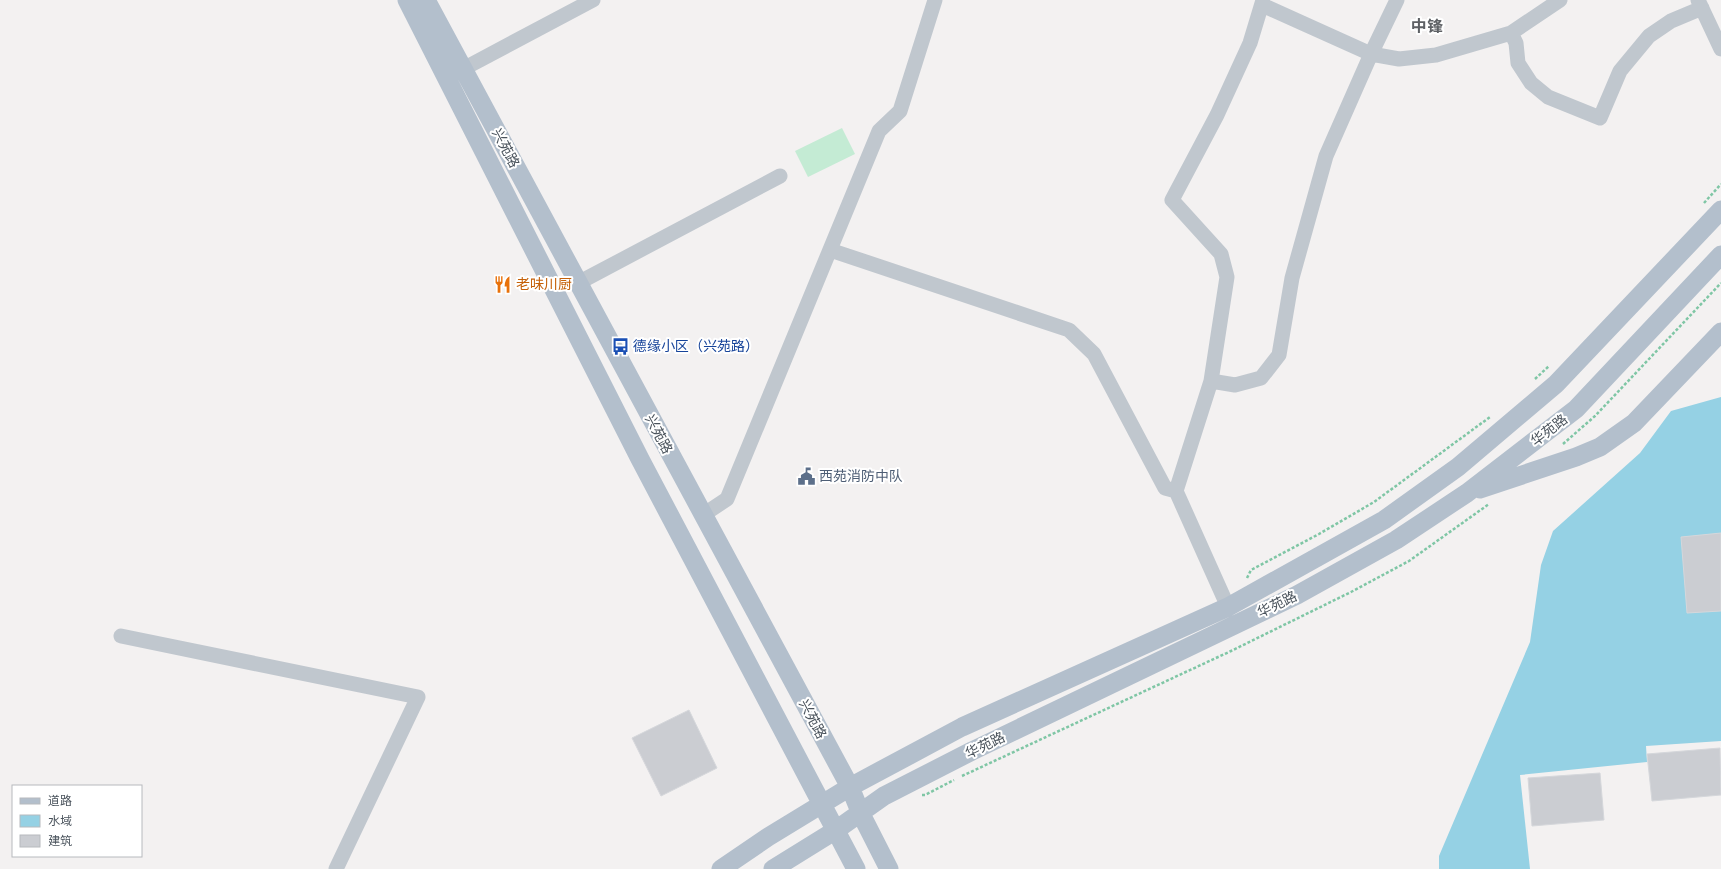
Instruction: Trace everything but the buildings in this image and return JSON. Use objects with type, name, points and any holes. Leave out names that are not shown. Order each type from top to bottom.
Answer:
[{"type":"main road","name":"兴苑路","points":[[407,0],[640,459],[856,869]]},
{"type":"main road","name":"兴苑路","points":[[426,0],[850,787],[861,814],[889,869]]},
{"type":"main road","name":"华苑路","points":[[721,869],[768,837],[850,787],[962,727],[1228,607],[1384,520],[1458,467],[1556,384],[1721,210]]},
{"type":"main road","name":"华苑路","points":[[773,869],[789,863],[861,814],[884,796],[965,755],[1297,595],[1396,540],[1467,493],[1576,409],[1721,255]]},
{"type":"main road","points":[[1467,493],[1576,457],[1600,447],[1634,423],[1721,332]]},
{"type":"street","points":[[463,69],[593,0]]},
{"type":"street","points":[[703,515],[726,499],[879,131],[900,111],[935,0]]},
{"type":"street","points":[[1211,381],[1235,386],[1261,378],[1279,355],[1292,278],[1326,156],[1371,54],[1397,0]]},
{"type":"street","points":[[1228,607],[1176,491],[1211,381],[1227,277],[1221,254],[1172,200],[1217,115],[1250,43],[1263,2],[1371,54],[1399,59],[1436,55],[1511,33],[1560,0]]},
{"type":"street","points":[[1511,33],[1516,42],[1518,63],[1531,83],[1548,97],[1600,118],[1620,71],[1649,36],[1700,4],[1721,49]]},
{"type":"street","points":[[578,283],[780,176]]},
{"type":"street","points":[[830,250],[1069,330],[1094,354],[1165,488],[1176,491]]},
{"type":"street","points":[[121,636],[418,697],[336,869]]},
{"type":"path","points":[[1700,207],[1721,184]]},
{"type":"path","points":[[1534,380],[1550,365]]},
{"type":"path","points":[[1244,582],[1252,570],[1374,502],[1494,414]]},
{"type":"green space","points":[[842,128],[855,154],[808,177],[795,151]]},
{"type":"water","points":[[1721,397],[1721,741],[1646,746],[1647,762],[1520,775],[1530,869],[1439,869],[1439,856],[1530,642],[1541,565],[1553,531],[1640,453],[1671,411]]},
{"type":"place","name":"老味川厨","points":[[503,284]]},
{"type":"place","name":"德缘小区（兴苑路）","points":[[620,346]]},
{"type":"place","name":"西苑消防中队","points":[[806,476]]},
{"type":"district","name":"中锋","points":[[1427,26]]}]
